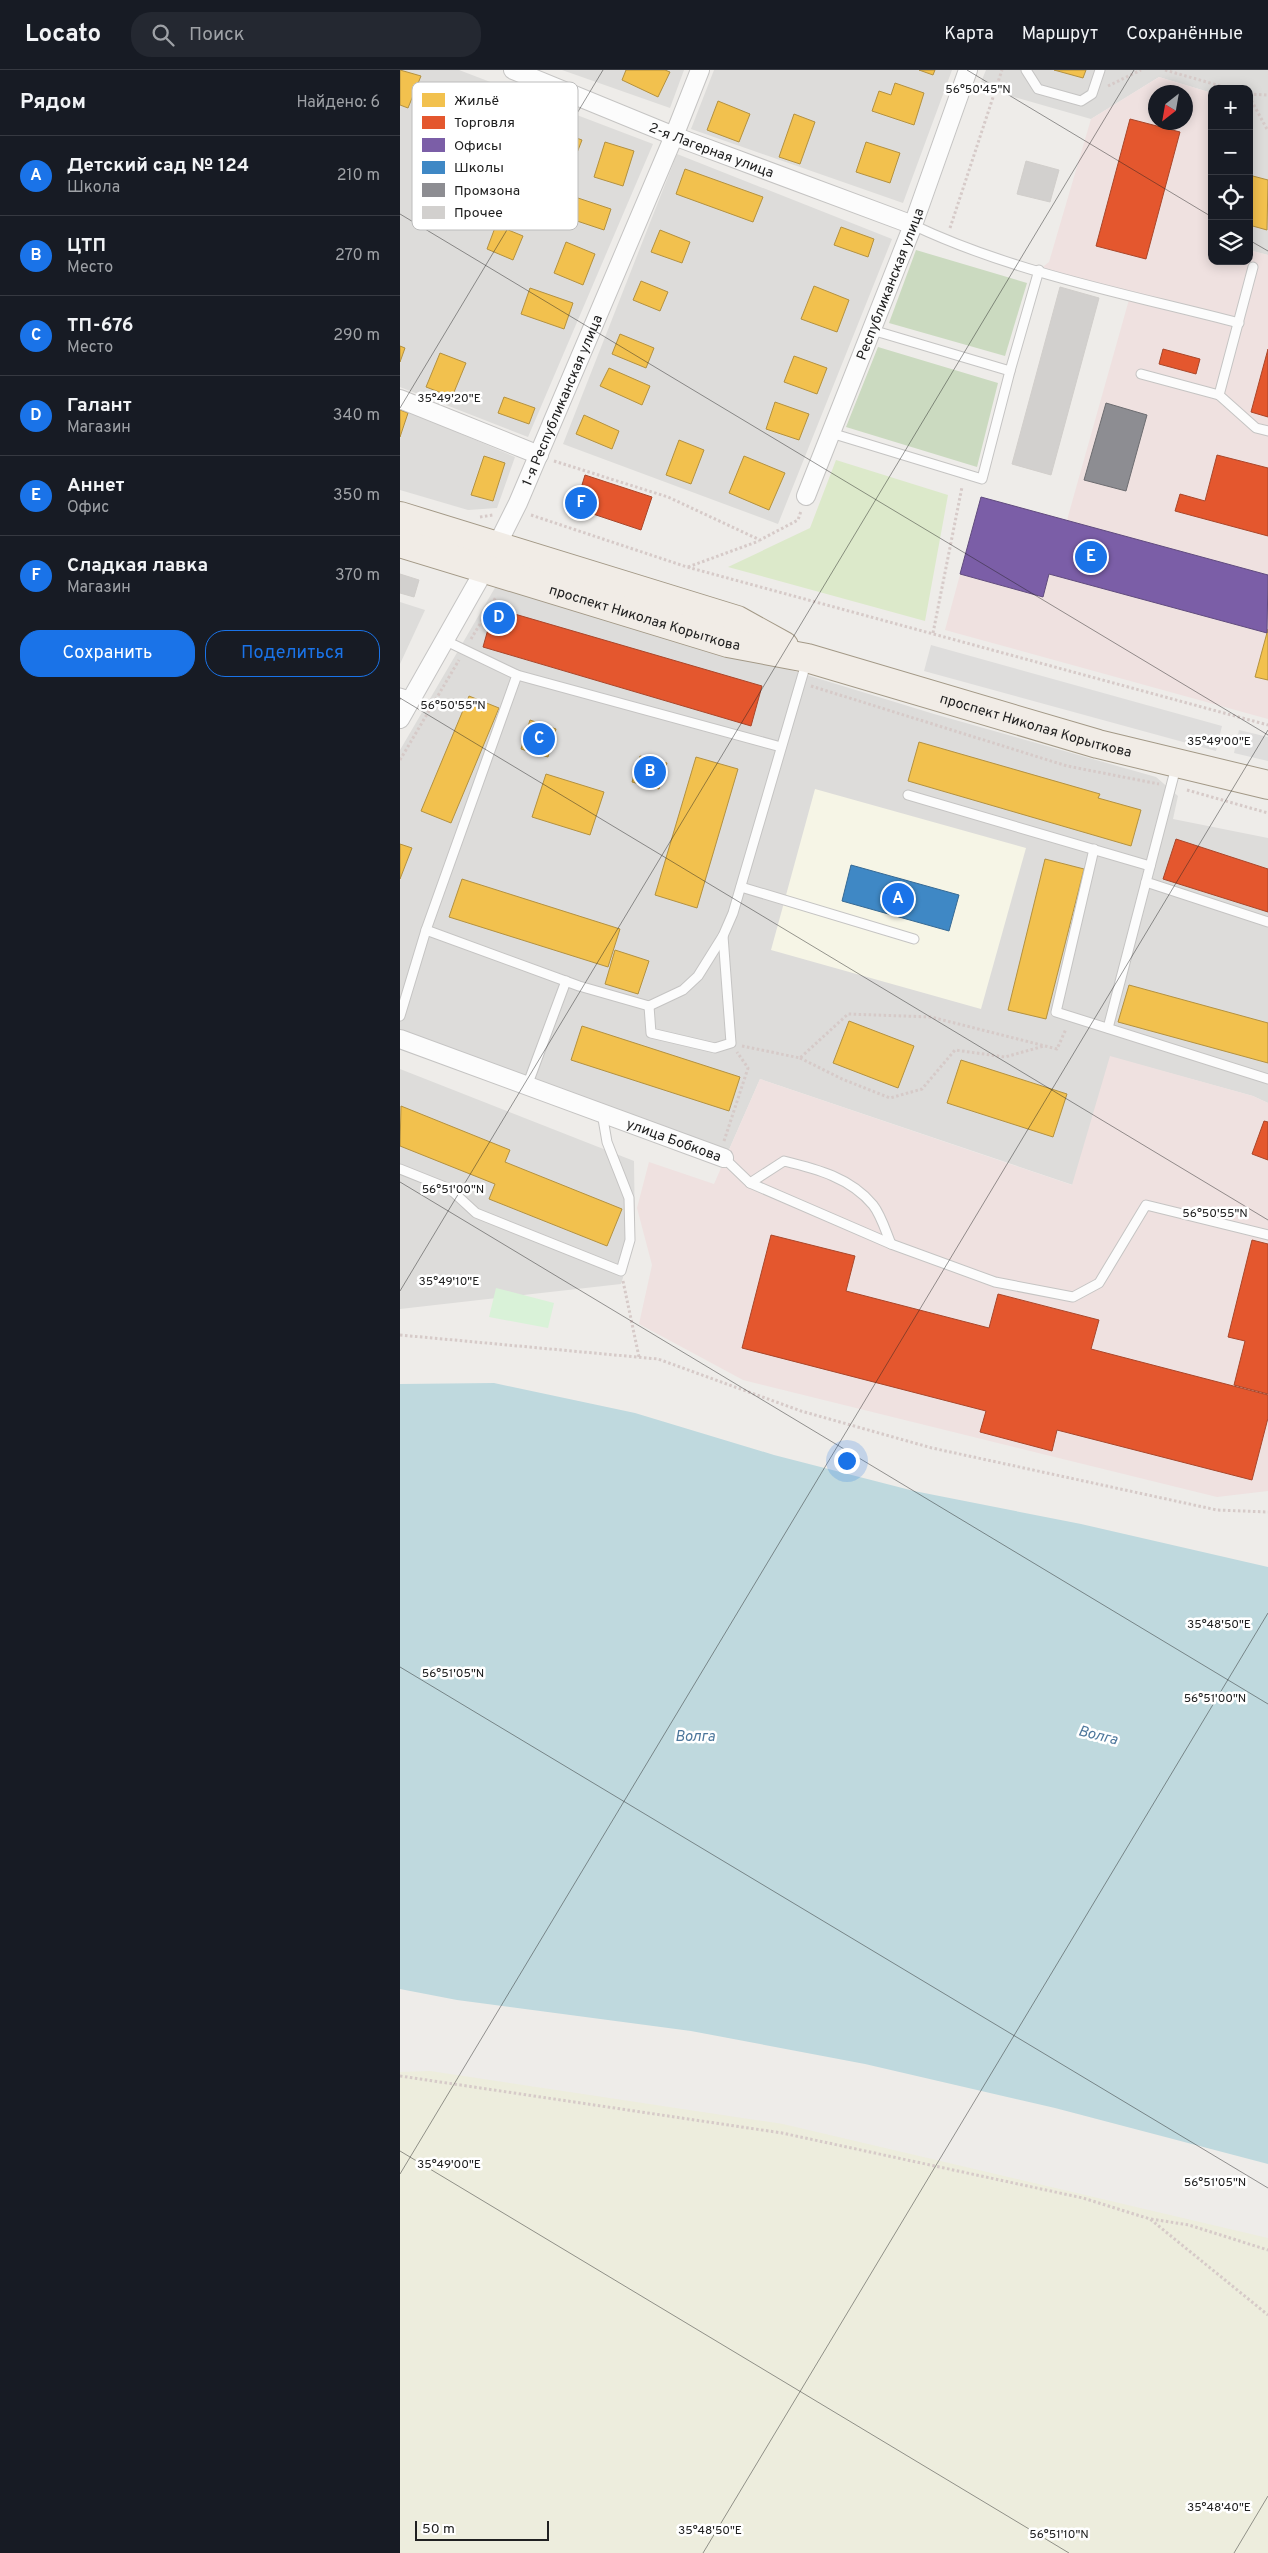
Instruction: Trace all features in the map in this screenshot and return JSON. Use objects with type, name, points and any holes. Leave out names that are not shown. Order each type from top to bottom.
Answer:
[{"type":"main road","name":"проспект Николая Корыткова","points":[[400,516],[737,620],[803,670]]},
{"type":"main road","name":"проспект Николая Корыткова","points":[[400,543],[728,644],[803,670],[1098,744],[1173,775],[1268,785]]},
{"type":"street","name":"2-я Лагерная улица","points":[[513,70],[542,82]]},
{"type":"street","name":"1-я Республиканская улица","points":[[400,719],[406,695],[444,640],[498,545],[539,455],[700,70]]},
{"type":"street","name":"Республиканская улица","points":[[806,496],[913,225],[968,70]]},
{"type":"street","name":"2-я Лагерная улица","points":[[578,97],[674,136],[913,225]]},
{"type":"street","points":[[400,399],[539,455]]},
{"type":"street","name":"улица Бобкова","points":[[400,1039],[721,1157]]},
{"type":"lane","points":[[1026,70],[1038,88],[1081,101],[1092,94],[1100,70]]},
{"type":"lane","points":[[913,225],[946,241],[1039,270],[1239,323]]},
{"type":"lane","points":[[1219,395],[1253,267]]},
{"type":"lane","points":[[831,433],[982,479],[1039,270]]},
{"type":"lane","points":[[872,330],[1010,371]]},
{"type":"lane","points":[[1141,374],[1219,395],[1256,428],[1268,431]]},
{"type":"lane","points":[[444,640],[517,675],[781,747]]},
{"type":"lane","points":[[426,930],[566,981],[649,1006],[684,990],[698,976],[723,936],[741,887],[803,670]]},
{"type":"lane","points":[[400,1016],[426,930],[517,675]]},
{"type":"lane","points":[[1108,1028],[1173,775]]},
{"type":"lane","points":[[908,795],[1150,866]]},
{"type":"lane","points":[[1094,850],[1056,1012],[1268,1079]]},
{"type":"lane","points":[[1146,882],[1268,922]]},
{"type":"lane","points":[[741,887],[914,939]]},
{"type":"lane","points":[[649,1006],[651,1033],[715,1048],[731,1043],[723,936]]},
{"type":"lane","points":[[527,1086],[566,981]]},
{"type":"lane","points":[[400,1169],[450,1189],[476,1213],[621,1271],[630,1240],[629,1198],[607,1142],[602,1113]]},
{"type":"lane","name":"улица Бобкова","points":[[721,1157],[750,1182],[891,1244],[995,1282],[1073,1297],[1099,1283],[1146,1205],[1268,1235]]},
{"type":"lane","points":[[750,1182],[784,1161],[814,1169],[852,1185],[874,1206],[891,1244]]},
{"type":"path","points":[[946,241],[1002,70]]},
{"type":"path","points":[[1092,94],[1141,70]]},
{"type":"path","points":[[1165,70],[1217,85]]},
{"type":"path","points":[[1253,95],[1268,95]]},
{"type":"path","points":[[1253,103],[1268,131]]},
{"type":"path","points":[[539,455],[564,465],[668,498],[760,540]]},
{"type":"path","points":[[933,633],[965,474]]},
{"type":"path","points":[[687,567],[760,540],[798,520],[806,496]]},
{"type":"path","points":[[530,515],[687,567],[933,633],[1066,672],[1268,725]]},
{"type":"path","points":[[400,760],[496,596],[503,597]]},
{"type":"path","points":[[803,670],[1067,766],[1173,775],[1268,813]]},
{"type":"path","points":[[800,1058],[848,1014],[931,1017],[1057,1049],[1071,1016]]},
{"type":"path","points":[[731,1043],[800,1058],[842,1080],[890,1098],[922,1089],[955,1050],[1005,1057],[1045,1046]]},
{"type":"path","points":[[721,1157],[748,1068],[731,1043]]},
{"type":"path","points":[[621,1271],[638,1357]]},
{"type":"path","points":[[400,1335],[658,1359],[801,1411],[932,1448],[1217,1510],[1268,1512]]},
{"type":"path","points":[[400,2076],[782,2133],[1083,2198],[1150,2219],[1189,2225],[1268,2250]]},
{"type":"path","points":[[1150,2219],[1268,2315]]},
{"type":"shaded area","points":[[400,70],[459,70],[490,82],[412,82],[412,230],[578,230],[578,115],[653,144],[528,437],[400,387]]},
{"type":"shaded area","points":[[562,70],[684,70],[670,108]]},
{"type":"shaded area","points":[[714,70],[952,70],[903,203],[691,129]]},
{"type":"shaded area","points":[[986,70],[1268,70],[1268,255],[1253,251],[1253,85],[1208,85],[1208,92],[1193,87],[1193,85],[1186,85],[1159,77],[1091,119],[979,87]]},
{"type":"shaded area","points":[[1159,77],[1186,85],[1148,85],[1148,130],[1193,130],[1193,87],[1208,92],[1208,265],[1253,265],[1253,251],[1268,255],[1268,719],[945,630],[981,497],[1067,520],[1130,296],[1039,270],[1049,262],[1091,119]]},
{"type":"shaded area","points":[[677,154],[892,239],[778,524],[563,444]]},
{"type":"shaded area","points":[[400,408],[515,457],[497,508],[468,510],[400,490]]},
{"type":"shaded area","points":[[510,584],[934,714],[1156,777],[1178,796],[1173,819],[1268,838],[1268,1103],[1253,1096],[1111,1057],[1073,1185],[760,1079],[728,1152],[400,1033],[400,750],[496,586]]},
{"type":"shaded area","points":[[400,602],[425,610],[400,664]]},
{"type":"shaded area","points":[[931,645],[1222,726],[1216,751],[924,671]]},
{"type":"shaded area","points":[[1239,730],[1268,737],[1268,761],[1234,753]]},
{"type":"shaded area","points":[[815,789],[1026,848],[981,1009],[771,950]]},
{"type":"shaded area","points":[[1110,1056],[1253,1096],[1268,1103],[1268,1491],[1217,1497],[743,1380],[639,1324],[652,1265],[637,1208],[649,1162],[714,1184],[760,1079],[1072,1185]]},
{"type":"shaded area","points":[[400,1069],[634,1161],[635,1238],[621,1284],[400,1309]]},
{"type":"green space","points":[[916,250],[1027,283],[1005,356],[889,323]]},
{"type":"green space","points":[[878,347],[998,383],[977,467],[846,427]]},
{"type":"green space","points":[[836,460],[948,495],[925,621],[728,567],[810,528]]},
{"type":"green space","points":[[496,1288],[554,1303],[548,1328],[489,1317]]},
{"type":"green space","points":[[430,2071],[783,2124],[1268,2238],[1268,2553],[400,2553],[400,2072]]},
{"type":"water","name":"Волга","points":[[494,1383],[635,1413],[774,1455],[914,1491],[1081,1524],[1268,1567],[1268,2164],[1055,2108],[865,2064],[691,2031],[457,2000],[400,1989],[400,1384]]},
{"type":"building: Жильё","points":[[400,70],[421,76],[419,82],[412,82],[412,98],[408,108],[400,105]]},
{"type":"building: Жильё","points":[[626,70],[665,70],[670,72],[658,97],[622,80]]},
{"type":"building: Жильё","points":[[919,70],[935,70],[933,75]]},
{"type":"building: Жильё","points":[[1054,70],[1086,70],[1083,78]]},
{"type":"building: Жильё","points":[[895,83],[924,93],[914,125],[872,111],[879,91],[891,95]]},
{"type":"building: Жильё","points":[[718,101],[750,114],[739,142],[707,130]]},
{"type":"building: Жильё","points":[[794,114],[815,122],[800,164],[779,157]]},
{"type":"building: Жильё","points":[[578,139],[582,140],[578,150]]},
{"type":"building: Жильё","points":[[605,142],[634,151],[623,186],[594,177]]},
{"type":"building: Жильё","points":[[866,142],[900,153],[890,183],[856,172]]},
{"type":"building: Жильё","points":[[685,169],[763,197],[753,222],[676,194]]},
{"type":"building: Жильё","points":[[1253,176],[1268,180],[1267,230],[1253,226]]},
{"type":"building: Жильё","points":[[578,198],[611,209],[604,230],[578,221]]},
{"type":"building: Жильё","points":[[841,227],[874,239],[868,257],[834,245]]},
{"type":"building: Жильё","points":[[494,230],[508,230],[523,236],[513,260],[487,249]]},
{"type":"building: Жильё","points":[[660,230],[690,242],[682,263],[651,252]]},
{"type":"building: Жильё","points":[[566,242],[595,254],[583,285],[554,273]]},
{"type":"building: Жильё","points":[[641,281],[668,292],[660,311],[633,300]]},
{"type":"building: Жильё","points":[[814,286],[849,300],[837,332],[801,319]]},
{"type":"building: Жильё","points":[[530,288],[573,303],[564,329],[521,314]]},
{"type":"building: Жильё","points":[[620,334],[654,348],[646,368],[612,354]]},
{"type":"building: Жильё","points":[[400,346],[405,348],[400,362]]},
{"type":"building: Жильё","points":[[440,353],[466,363],[452,397],[426,387]]},
{"type":"building: Жильё","points":[[794,356],[827,368],[817,394],[784,382]]},
{"type":"building: Жильё","points":[[609,368],[650,386],[642,405],[600,386]]},
{"type":"building: Жильё","points":[[504,397],[535,408],[529,424],[498,413]]},
{"type":"building: Жильё","points":[[775,402],[809,414],[799,440],[766,429]]},
{"type":"building: Жильё","points":[[400,410],[408,413],[400,437]]},
{"type":"building: Жильё","points":[[584,415],[619,431],[612,449],[576,434]]},
{"type":"building: Жильё","points":[[679,440],[704,450],[691,484],[666,475]]},
{"type":"building: Жильё","points":[[484,456],[505,463],[493,501],[471,495]]},
{"type":"building: Жильё","points":[[744,456],[785,473],[769,510],[729,493]]},
{"type":"building: Жильё","points":[[1268,629],[1268,680],[1255,677]]},
{"type":"building: Жильё","points":[[469,696],[499,708],[451,823],[421,811]]},
{"type":"building: Жильё","points":[[530,720],[556,729],[548,757],[521,749]]},
{"type":"building: Жильё","points":[[919,742],[1100,794],[1098,798],[1141,810],[1131,846],[908,781]]},
{"type":"building: Жильё","points":[[640,756],[667,763],[659,789],[632,782]]},
{"type":"building: Жильё","points":[[696,757],[738,769],[697,908],[655,895]]},
{"type":"building: Жильё","points":[[546,774],[604,792],[590,835],[532,817]]},
{"type":"building: Жильё","points":[[400,844],[412,848],[400,879]]},
{"type":"building: Жильё","points":[[1045,859],[1084,869],[1046,1019],[1008,1010]]},
{"type":"building: Жильё","points":[[462,879],[620,929],[608,967],[449,917]]},
{"type":"building: Жильё","points":[[615,950],[649,961],[638,994],[605,984]]},
{"type":"building: Жильё","points":[[1129,985],[1268,1023],[1268,1063],[1118,1022]]},
{"type":"building: Жильё","points":[[849,1021],[914,1046],[898,1088],[833,1063]]},
{"type":"building: Жильё","points":[[582,1026],[740,1077],[729,1111],[571,1060]]},
{"type":"building: Жильё","points":[[961,1060],[1067,1094],[1053,1137],[947,1103]]},
{"type":"building: Жильё","points":[[401,1106],[510,1150],[505,1162],[622,1209],[607,1246],[489,1199],[495,1184],[400,1146]]},
{"type":"building: Торговля","points":[[1130,119],[1148,124],[1148,130],[1172,130],[1180,132],[1146,259],[1096,246]]},
{"type":"building: Торговля","points":[[1163,349],[1200,359],[1196,374],[1159,364]]},
{"type":"building: Торговля","points":[[1268,349],[1268,417],[1251,412]]},
{"type":"building: Торговля","points":[[1217,455],[1268,468],[1268,536],[1175,511],[1180,494],[1205,501]]},
{"type":"building: Торговля","points":[[585,475],[652,497],[641,530],[575,508]]},
{"type":"building: Торговля","points":[[494,608],[762,686],[751,726],[483,647]]},
{"type":"building: Торговля","points":[[1176,839],[1268,869],[1268,912],[1163,879]]},
{"type":"building: Торговля","points":[[1264,1121],[1268,1122],[1268,1160],[1252,1154]]},
{"type":"building: Торговля","points":[[771,1235],[855,1256],[846,1291],[989,1328],[998,1294],[1099,1320],[1091,1349],[1268,1395],[1268,1418],[1252,1480],[1057,1430],[1052,1451],[980,1432],[986,1411],[742,1348]]},
{"type":"building: Торговля","points":[[1252,1240],[1268,1244],[1268,1394],[1234,1385],[1245,1341],[1228,1337]]},
{"type":"building: Офисы","points":[[981,497],[1268,575],[1267,633],[1049,574],[1043,597],[960,574]]},
{"type":"building: Школы","points":[[851,865],[959,895],[949,931],[842,901]]},
{"type":"building: Промзона","points":[[1106,403],[1147,415],[1126,491],[1084,480]]},
{"type":"building: Прочее","points":[[1026,161],[1059,170],[1050,202],[1017,194]]},
{"type":"building: Прочее","points":[[1060,287],[1099,298],[1051,475],[1012,464]]},
{"type":"building: Прочее","points":[[400,574],[419,580],[414,597],[400,593]]},
{"type":"place","name":"Сладкая лавка","points":[[581,503]]},
{"type":"place","name":"Аннет","points":[[1091,557]]},
{"type":"place","name":"Галант","points":[[499,618]]},
{"type":"place","name":"ТП-676","points":[[539,739]]},
{"type":"place","name":"ЦТП","points":[[650,772]]},
{"type":"place","name":"Детский сад № 124","points":[[898,899]]}]
